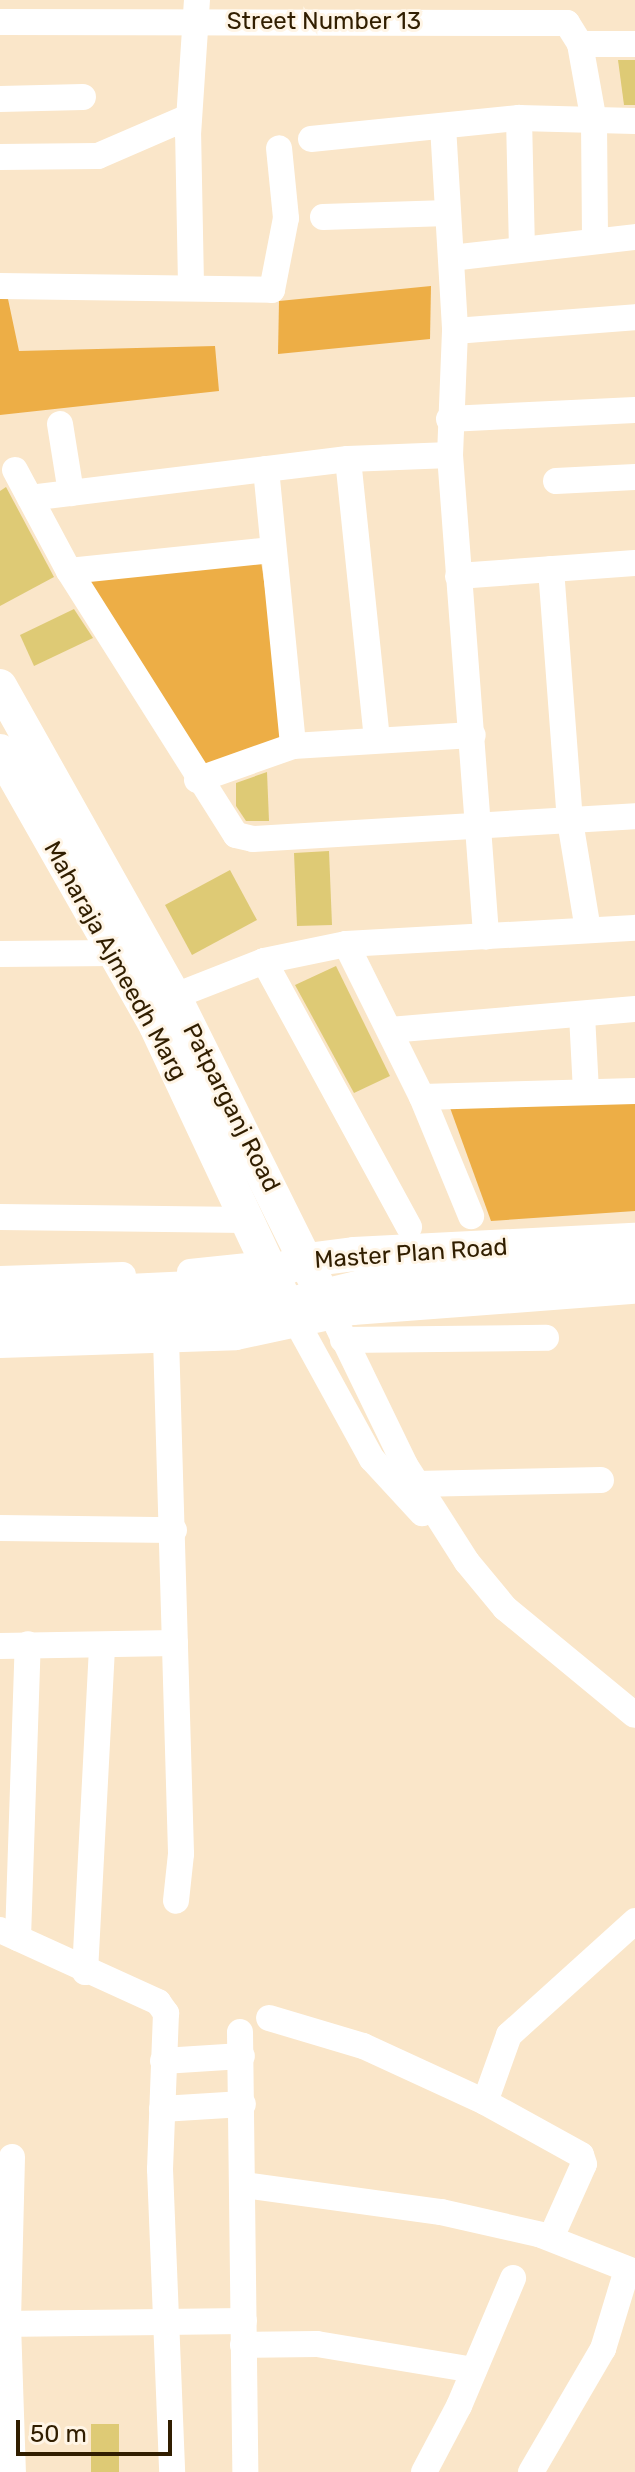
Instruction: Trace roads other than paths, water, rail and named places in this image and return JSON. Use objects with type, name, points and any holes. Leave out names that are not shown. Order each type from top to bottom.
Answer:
[{"type":"main road","name":"Patparganj Road","points":[[0,686],[160,1002],[307,1260],[333,1318]]},
{"type":"main road","name":"Maharaja Ajmeedh Marg","points":[[0,751],[11,795],[114,953],[160,1002],[246,1220],[280,1292]]},
{"type":"main road","name":"Master Plan Road","points":[[0,1326],[242,1316],[280,1292],[307,1260],[635,1240]]},
{"type":"main road","name":"Master Plan Road","points":[[0,1297],[236,1286],[280,1292],[333,1318],[369,1285],[635,1269]]},
{"type":"street","points":[[191,285],[188,117],[197,11]]},
{"type":"street","name":"Street Number 13","points":[[13,14],[356,11],[567,23],[580,44]]},
{"type":"street","points":[[595,241],[594,122],[580,44],[635,44]]},
{"type":"street","points":[[0,99],[83,97]]},
{"type":"street","points":[[0,157],[98,156],[188,117]]},
{"type":"street","points":[[519,118],[522,249]]},
{"type":"street","points":[[311,139],[519,118],[635,121]]},
{"type":"street","points":[[443,126],[455,331],[449,419],[450,455],[486,937]]},
{"type":"street","points":[[0,286],[191,285],[264,291],[276,287],[286,218],[279,148]]},
{"type":"street","points":[[323,217],[448,213]]},
{"type":"street","points":[[451,258],[635,237]]},
{"type":"street","points":[[455,331],[635,317]]},
{"type":"street","points":[[449,419],[635,410]]},
{"type":"street","points":[[60,424],[71,493]]},
{"type":"street","points":[[30,498],[348,459],[450,455]]},
{"type":"street","points":[[348,459],[377,740]]},
{"type":"street","points":[[266,469],[293,746]]},
{"type":"street","points":[[15,470],[69,571],[197,780],[242,838],[635,816]]},
{"type":"street","points":[[556,481],[635,477]]},
{"type":"street","points":[[69,571],[272,550]]},
{"type":"street","points":[[458,576],[635,563]]},
{"type":"street","points":[[551,569],[570,821],[588,930]]},
{"type":"street","points":[[197,780],[293,746],[473,735]]},
{"type":"street","points":[[160,1002],[264,961],[346,944],[635,928]]},
{"type":"street","points":[[346,944],[422,1097],[471,1216]]},
{"type":"street","points":[[0,954],[114,953]]},
{"type":"street","points":[[264,961],[409,1227]]},
{"type":"street","points":[[390,1030],[635,1009]]},
{"type":"street","points":[[582,1015],[586,1091]]},
{"type":"street","points":[[422,1097],[635,1091]]},
{"type":"street","points":[[0,1217],[246,1220]]},
{"type":"street","points":[[0,1279],[211,1272],[280,1292],[236,1337],[0,1345]]},
{"type":"street","points":[[333,1318],[458,1301],[635,1291]]},
{"type":"street","name":"Patparganj Road","points":[[280,1292],[381,1472],[448,1537]]},
{"type":"street","points":[[333,1318],[546,1338]]},
{"type":"street","name":"Patparganj Road","points":[[333,1318],[415,1484],[448,1537],[505,1608],[635,1715]]},
{"type":"street","points":[[166,1338],[174,1530],[181,1854],[176,1901]]},
{"type":"street","points":[[415,1484],[601,1480]]},
{"type":"street","points":[[0,1528],[174,1530]]},
{"type":"street","points":[[0,1646],[175,1643]]},
{"type":"street","points":[[28,1644],[9,1934],[162,2007],[166,2013],[162,2109],[172,2472]]},
{"type":"street","points":[[85,1972],[102,1645]]},
{"type":"street","points":[[485,2102],[509,2035],[631,1931]]},
{"type":"street","points":[[269,2018],[363,2046],[485,2102],[584,2159],[554,2231],[541,2235]]},
{"type":"street","points":[[163,2061],[241,2044],[245,2472]]},
{"type":"street","points":[[162,2109],[243,2104]]},
{"type":"street","points":[[12,2157],[4,2324],[13,2472]]},
{"type":"street","points":[[244,2185],[441,2212],[541,2235],[631,2271],[603,2349],[531,2472]]},
{"type":"street","points":[[424,2472],[474,2370],[513,2278]]},
{"type":"street","points":[[4,2324],[166,2326],[244,2333],[474,2370]]}]
